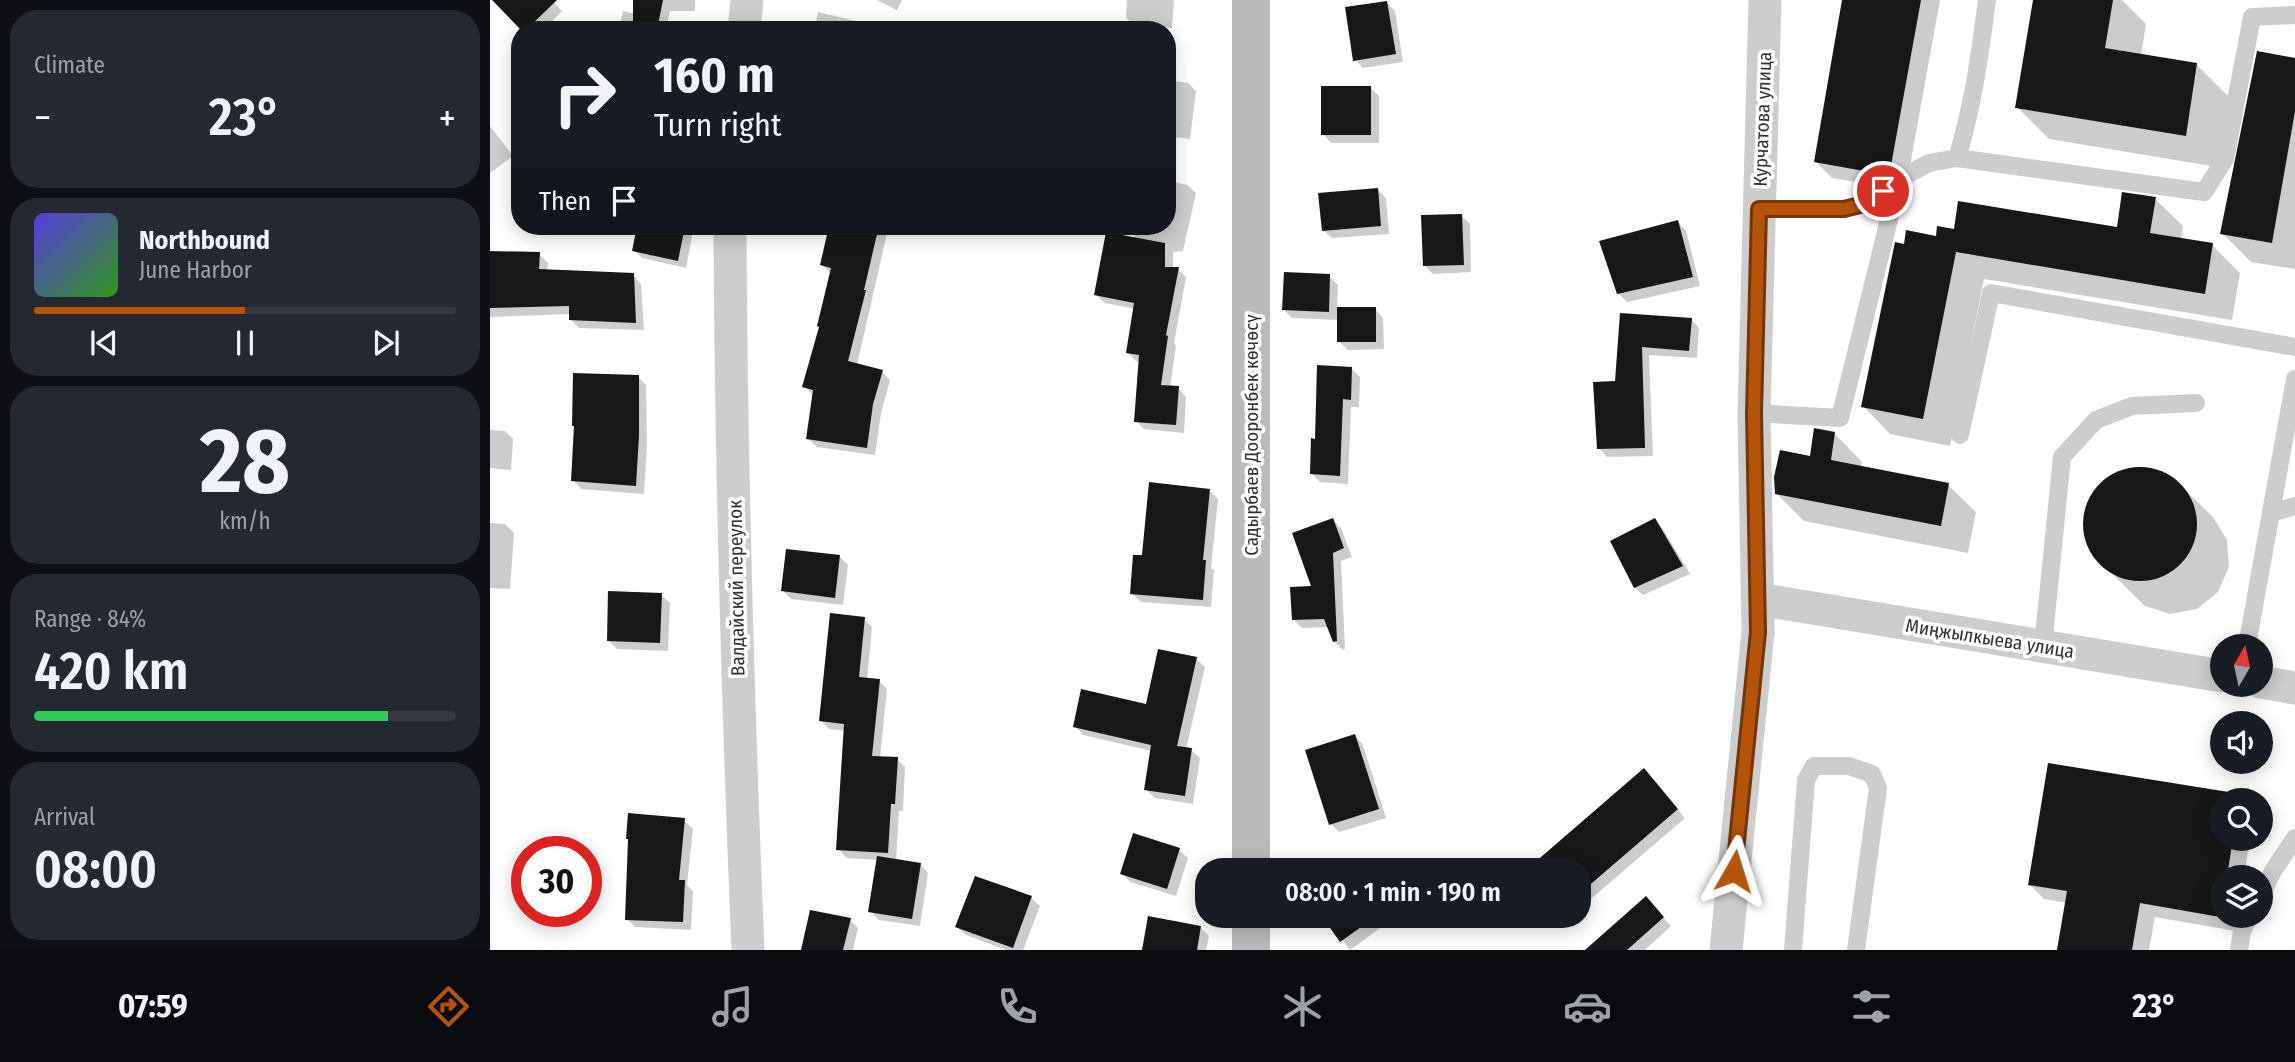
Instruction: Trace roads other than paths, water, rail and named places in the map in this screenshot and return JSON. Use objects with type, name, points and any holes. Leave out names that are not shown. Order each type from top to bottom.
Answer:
[{"type":"main road","name":"Садырбаев Дооронбек көчөсү","points":[[1251,0],[1251,858]]},
{"type":"main road","points":[[1251,928],[1251,950]]},
{"type":"street","points":[[745,21],[747,0]]},
{"type":"street","name":"Курчатова улица","points":[[1726,950],[1758,632],[1754,413],[1765,0]]},
{"type":"street","name":"Валдайский переулок","points":[[730,235],[731,413],[748,950]]},
{"type":"street","name":"Миңжылкыева улица","points":[[1758,599],[2210,674]]},
{"type":"street","points":[[2273,684],[2295,688]]},
{"type":"lane","points":[[1956,158],[1968,121],[1975,86],[1987,0]]},
{"type":"lane","points":[[1759,209],[1844,209],[1868,203],[1899,180],[1929,163],[1956,158],[2204,192],[2225,159],[2252,17],[2295,15]]},
{"type":"lane","points":[[1754,413],[1840,418],[1899,180]]},
{"type":"lane","points":[[1960,435],[1991,293],[2295,347]]},
{"type":"lane","points":[[2249,634],[2295,379]]},
{"type":"lane","points":[[2043,646],[2063,457],[2096,420],[2132,407],[2196,403]]},
{"type":"lane","points":[[2271,513],[2295,506]]},
{"type":"lane","points":[[1793,950],[1806,780],[1814,766],[1849,766],[1872,774],[1878,788],[1856,950]]},
{"type":"lane","points":[[2273,871],[2295,838]]},
{"type":"lane","points":[[2239,950],[2244,928]]}]
